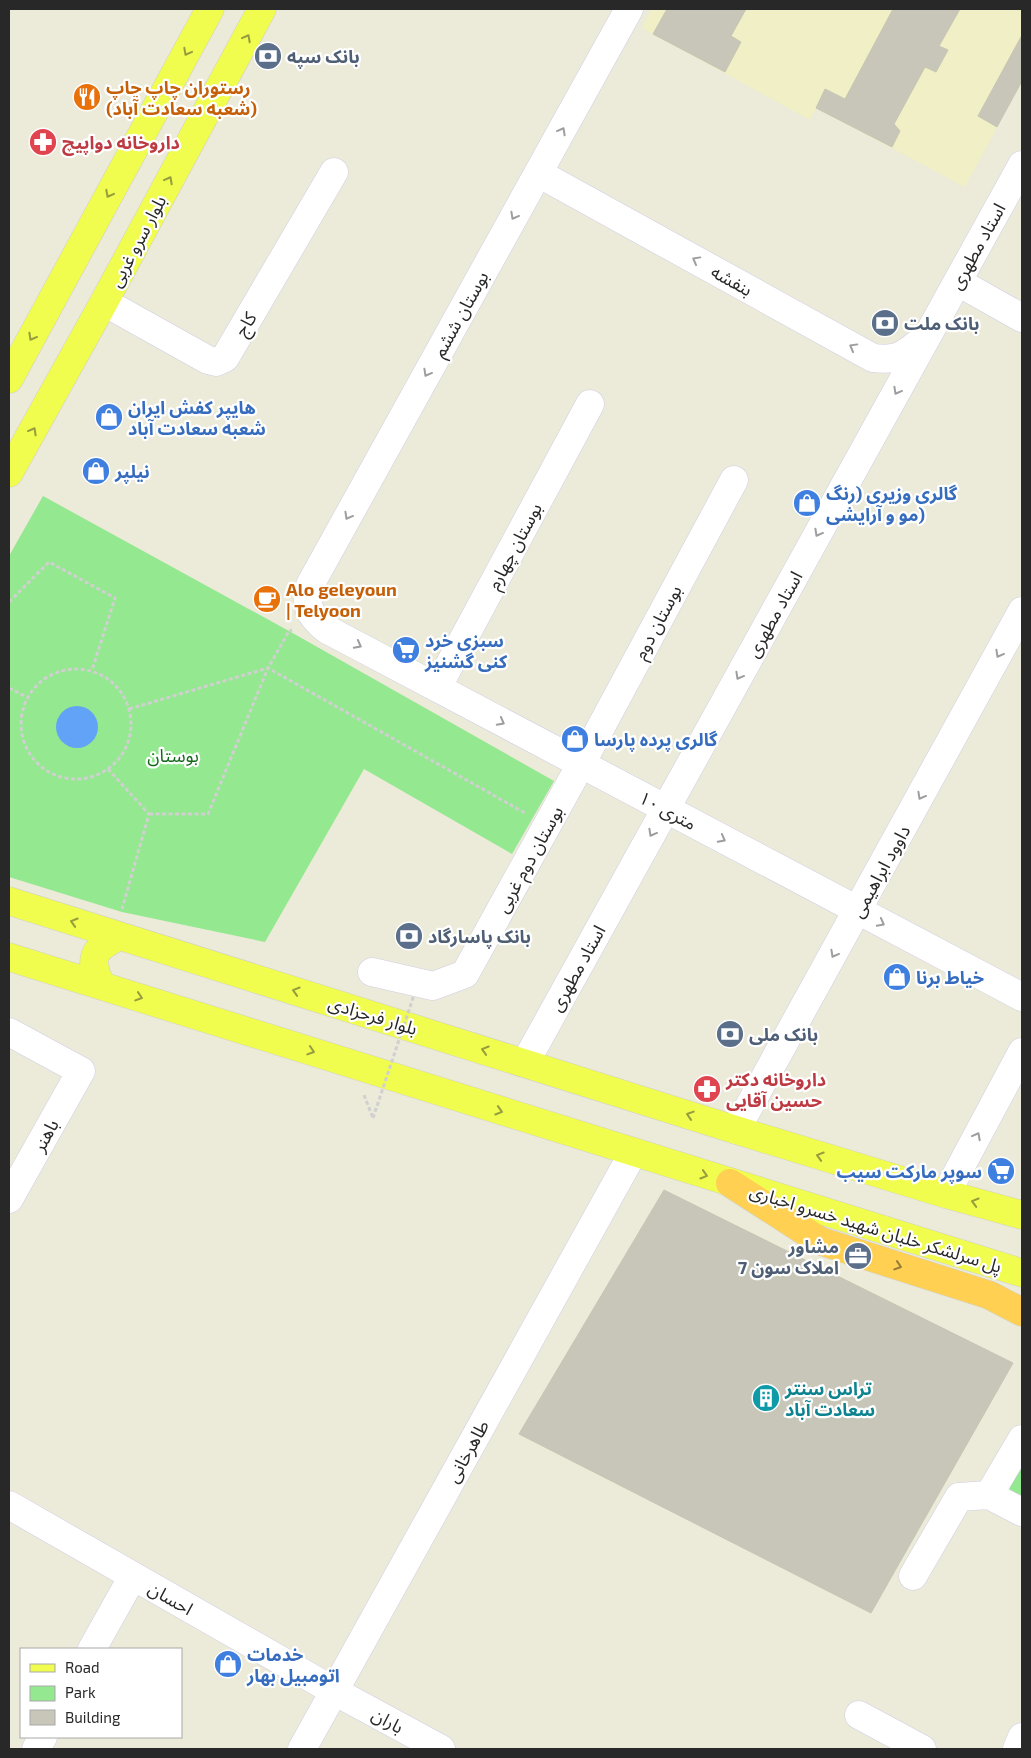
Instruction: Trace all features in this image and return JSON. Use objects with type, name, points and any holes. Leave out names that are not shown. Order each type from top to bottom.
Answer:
[{"type":"highway","points":[[730,1183],[820,1241],[989,1295],[1022,1312]]},
{"type":"main road","points":[[9,379],[210,9]]},
{"type":"main road","name":"بلوار سرو غربی","points":[[9,473],[104,302],[262,9]]},
{"type":"main road","name":"بلوار فرحزادی","points":[[9,901],[120,924],[525,1062],[736,1130]]},
{"type":"main road","points":[[101,985],[94,970],[94,957],[102,944],[120,924]]},
{"type":"main road","points":[[9,957],[730,1183]]},
{"type":"main road","points":[[736,1130],[946,1194],[1022,1215]]},
{"type":"main road","name":"پل سرلشکر خلبان شهید خسرو اخباری","points":[[730,1183],[1022,1273]]},
{"type":"street","name":"بوستان ششم","points":[[316,621],[307,601],[310,585],[629,9]]},
{"type":"street","name":"استاد مطهری","points":[[525,1062],[1022,165]]},
{"type":"street","name":"کاج","points":[[104,302],[208,360],[216,362],[226,358],[334,172]]},
{"type":"street","name":"بنفشه","points":[[538,173],[873,358],[899,358],[927,337]]},
{"type":"street","points":[[958,282],[1022,318]]},
{"type":"street","name":"بوستان چهارم","points":[[437,688],[590,404]]},
{"type":"street","name":"بوستان دوم","points":[[581,764],[734,480]]},
{"type":"street","name":"داوود ابراهیمی","points":[[736,1130],[1022,611]]},
{"type":"street","name":"۱۰ متری","points":[[316,621],[437,688],[1022,997]]},
{"type":"street","name":"بوستان دوم غربی","points":[[372,972],[433,986],[465,974],[581,764]]},
{"type":"street","name":"باهنر","points":[[9,1032],[81,1071],[9,1199]]},
{"type":"street","points":[[946,1194],[1022,1052]]},
{"type":"street","name":"طاهرخانی","points":[[302,1749],[633,1153]]},
{"type":"street","points":[[989,1495],[1022,1440]]},
{"type":"street","points":[[913,1576],[959,1497],[989,1495],[1022,1512]]},
{"type":"street","name":"احسان","points":[[9,1505],[334,1691]]},
{"type":"street","points":[[93,1648],[133,1576]]},
{"type":"street","name":"باران","points":[[334,1691],[441,1749]]},
{"type":"street","points":[[859,1715],[922,1749]]},
{"type":"street","points":[[1017,1749],[1022,1737]]},
{"type":"street","points":[[36,1749],[42,1738]]},
{"type":"path","points":[[9,602],[49,562],[115,598],[92,670]]},
{"type":"path","points":[[108,769],[149,814],[208,814],[268,668],[289,631],[316,621]]},
{"type":"path","points":[[73,668],[92,670],[108,678],[122,692],[130,708],[132,725],[128,742],[120,757],[108,769],[92,777],[73,779],[55,775],[40,765],[28,751],[21,734],[21,715],[27,698],[39,683],[55,672],[73,668]]},
{"type":"path","points":[[130,708],[268,668],[547,826]]},
{"type":"path","points":[[9,688],[27,698]]},
{"type":"path","points":[[120,924],[149,814]]},
{"type":"path","points":[[373,1118],[414,995]]},
{"type":"shaded area","points":[[652,9],[1022,9],[1022,81],[965,187],[816,108],[810,120],[642,28]]},
{"type":"green space","name":"بوستان","points":[[43,496],[289,631],[554,781],[512,854],[364,769],[265,942],[122,912],[9,877],[9,556]]},
{"type":"green space","points":[[1022,1450],[1022,1499],[1010,1490],[1007,1481]]},
{"type":"water","points":[[77,706],[92,712],[98,727],[92,742],[77,748],[62,742],[56,727],[62,712]]},
{"type":"building","points":[[667,9],[746,9],[731,36],[741,42],[725,72],[653,34]]},
{"type":"building","points":[[893,9],[960,9],[939,46],[948,50],[936,72],[925,67],[894,124],[900,131],[892,147],[816,108],[825,89],[845,99]]},
{"type":"building","points":[[1022,35],[1022,81],[997,127],[978,116]]},
{"type":"building","name":"تراس سنتر سعادت آباد","points":[[664,1190],[1013,1363],[871,1613],[519,1434]]},
{"type":"place","name":"بانک سپه","points":[[268,56]]},
{"type":"place","name":"رستوران چاپ چاپ (شعبه سعادت آباد)","points":[[87,97]]},
{"type":"place","name":"داروخانه دواپیچ","points":[[43,142]]},
{"type":"place","name":"بانک ملت","points":[[885,323]]},
{"type":"place","name":"هایپر کفش ایران شعبه سعادت آباد","points":[[109,417]]},
{"type":"place","name":"نیلپر","points":[[96,471]]},
{"type":"place","name":"گالری وزیری (رنگ مو و آرایشی)","points":[[807,503]]},
{"type":"place","name":"Alo geleyoun | Telyoon","points":[[267,599]]},
{"type":"place","name":"سبزی خرد کنی گشنیز","points":[[406,650]]},
{"type":"place","name":"گالری پرده پارسا","points":[[575,739]]},
{"type":"place","name":"بانک پاسارگاد","points":[[409,936]]},
{"type":"place","name":"خیاط برنا","points":[[897,977]]},
{"type":"place","name":"بانک ملی","points":[[730,1034]]},
{"type":"place","name":"داروخانه دکتر حسین آقایی","points":[[707,1089]]},
{"type":"place","name":"سوپر مارکت سیب","points":[[1001,1171]]},
{"type":"place","name":"مشاور املاک سون 7","points":[[858,1256]]},
{"type":"place","name":"تراس سنتر سعادت آباد","points":[[766,1398]]},
{"type":"place","name":"خدمات اتومبیل بهار","points":[[228,1664]]}]
